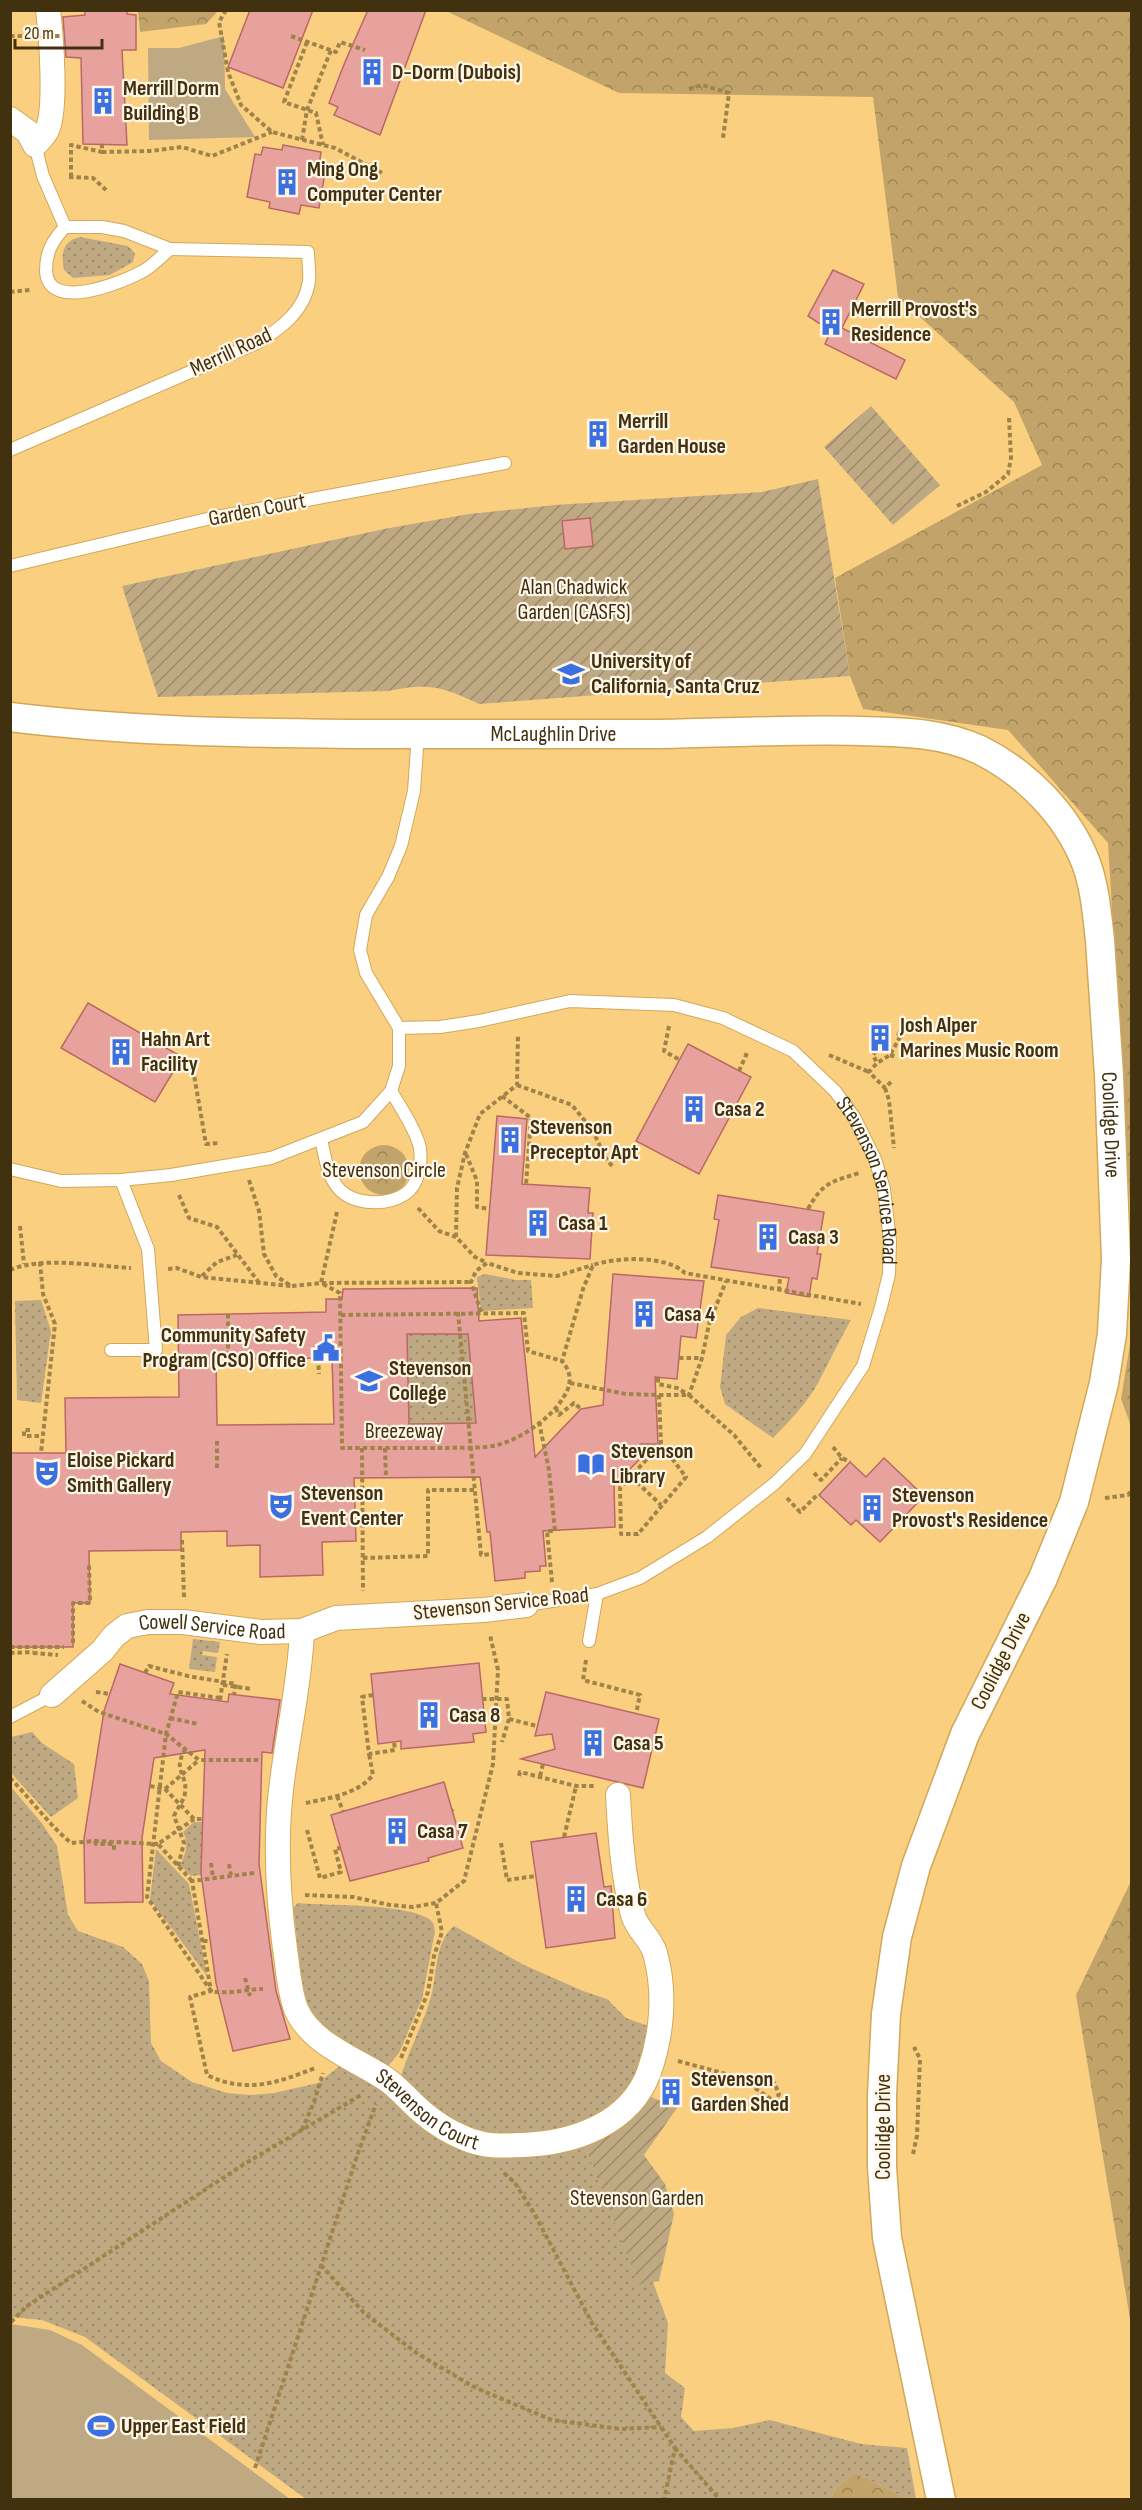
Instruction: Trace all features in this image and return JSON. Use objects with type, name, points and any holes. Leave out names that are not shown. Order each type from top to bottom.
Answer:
[{"type":"street","points":[[10,119],[28,132],[35,145],[47,130],[51,117],[52,67],[48,10]]},
{"type":"street","name":"McLaughlin Drive","points":[[10,717],[95,726],[233,733],[663,734],[835,730],[942,736],[977,749],[1010,766],[1040,793],[1065,825]]},
{"type":"street","name":"Coolidge Drive","points":[[940,2499],[887,2238],[882,2143],[886,2014],[897,1937],[916,1866],[964,1734],[1043,1578],[1074,1502],[1104,1383],[1109,1354],[1116,1259],[1109,1075],[1100,940],[1095,898],[1086,862],[1065,825]]},
{"type":"street","name":"Stevenson Service Road","points":[[302,1631],[336,1618],[484,1610],[526,1605]]},
{"type":"street","name":"Cowell Service Road","points":[[52,1695],[127,1626],[148,1622],[183,1622],[261,1632],[302,1631]]},
{"type":"street","name":"Stevenson Court","points":[[302,1631],[281,1790],[279,1893],[290,1984],[296,2008],[308,2028],[351,2060],[388,2080],[444,2129],[484,2146],[546,2144],[588,2133],[612,2119],[635,2097],[647,2076],[660,2028],[662,1997],[655,1951],[633,1918],[620,1834],[618,1795]]},
{"type":"lane","points":[[35,145],[43,176],[65,227]]},
{"type":"lane","points":[[65,227],[102,227],[124,231],[170,249],[147,268],[123,282],[75,293],[62,291],[51,285],[46,276],[46,256],[54,239],[65,227]]},
{"type":"lane","name":"Merrill Road","points":[[10,450],[256,343],[280,329],[293,316],[309,281],[308,252],[170,249]]},
{"type":"lane","name":"Garden Court","points":[[10,566],[211,518],[505,463]]},
{"type":"lane","points":[[10,1169],[61,1181],[121,1180],[171,1175],[271,1158],[363,1122],[391,1091],[399,1066],[399,1028],[366,973],[360,950],[366,915],[388,877],[400,846],[414,791],[418,734]]},
{"type":"lane","name":"Stevenson Service Road","points":[[399,1028],[440,1027],[518,1014],[570,1001],[674,1005],[723,1018],[793,1052],[835,1091],[854,1117],[875,1159],[888,1212],[889,1274],[863,1366],[805,1454],[774,1484],[707,1537],[640,1578],[597,1594],[526,1605]]},
{"type":"lane","points":[[321,1139],[330,1176],[340,1191],[359,1201],[381,1202],[405,1194],[415,1183],[421,1166],[420,1146],[391,1091]]},
{"type":"lane","points":[[111,1350],[156,1350],[148,1249],[121,1180]]},
{"type":"lane","points":[[589,1641],[597,1594]]},
{"type":"lane","name":"Cowell Service Road","points":[[10,1717],[52,1695]]},
{"type":"path","points":[[226,10],[219,22],[228,72],[241,105],[272,132],[335,148],[382,173]]},
{"type":"path","points":[[10,36],[62,36]]},
{"type":"path","points":[[291,36],[336,52],[340,42],[365,50]]},
{"type":"path","points":[[307,42],[284,102],[315,113],[323,146]]},
{"type":"path","points":[[302,140],[307,110],[331,50]]},
{"type":"path","points":[[689,89],[702,85],[729,93],[723,138]]},
{"type":"path","points":[[71,177],[71,144],[102,152],[150,151],[182,147],[212,156],[272,132]]},
{"type":"path","points":[[102,144],[102,152]]},
{"type":"path","points":[[43,176],[93,178],[105,190]]},
{"type":"path","points":[[957,506],[986,492],[1008,474],[1011,458],[1009,418]]},
{"type":"path","points":[[674,1005],[664,1051],[680,1060]]},
{"type":"path","points":[[517,1085],[518,1014]]},
{"type":"path","points":[[894,1154],[889,1100],[885,1088],[869,1072],[877,1063],[890,1055],[901,1035],[897,1033]]},
{"type":"path","points":[[876,1051],[873,1055],[877,1063]]},
{"type":"path","points":[[890,1055],[897,1057]]},
{"type":"path","points":[[178,1062],[194,1075],[206,1144],[223,1143]]},
{"type":"path","points":[[885,1088],[891,1082]]},
{"type":"path","points":[[456,1237],[457,1188],[465,1153],[480,1114],[517,1085]]},
{"type":"path","points":[[517,1085],[572,1105],[593,1131],[605,1157],[612,1166]]},
{"type":"path","points":[[502,1096],[531,1118],[526,1184]]},
{"type":"path","points":[[465,1153],[477,1181],[477,1207],[489,1209]]},
{"type":"path","points":[[808,1209],[818,1191],[832,1182],[855,1174]]},
{"type":"path","points":[[171,1175],[189,1218],[217,1227],[260,1284]]},
{"type":"path","points":[[249,1180],[259,1211],[264,1254],[276,1276],[291,1286]]},
{"type":"path","points":[[405,1194],[439,1231],[456,1237],[475,1257],[518,1273],[557,1276],[609,1260],[641,1260],[676,1265],[685,1273],[881,1308]]},
{"type":"path","points":[[321,1283],[334,1225]]},
{"type":"path","points":[[20,1226],[24,1264]]},
{"type":"path","points":[[201,1276],[217,1262],[237,1255]]},
{"type":"path","points":[[40,1262],[43,1294],[55,1324],[41,1453]]},
{"type":"path","points":[[10,1270],[24,1264],[40,1262],[106,1266]]},
{"type":"path","points":[[480,1312],[471,1282],[476,1271],[488,1263]]},
{"type":"path","points":[[562,1361],[583,1289],[593,1265]]},
{"type":"path","points":[[177,1268],[201,1276],[291,1286],[321,1283],[471,1282]]},
{"type":"path","points":[[779,1291],[780,1277]]},
{"type":"path","points":[[689,1395],[702,1358],[709,1324],[726,1281]]},
{"type":"path","name":"Breezeway","points":[[321,1283],[340,1293],[342,1448],[497,1445],[532,1428],[556,1408]]},
{"type":"path","points":[[458,1312],[481,1555],[493,1554]]},
{"type":"path","points":[[341,1315],[524,1313],[528,1351],[562,1361],[569,1370],[570,1383],[565,1396],[556,1408],[559,1415],[574,1403],[581,1409]]},
{"type":"path","points":[[228,1314],[228,1359]]},
{"type":"path","points":[[318,1358],[319,1374]]},
{"type":"path","points":[[679,1358],[702,1358]]},
{"type":"path","points":[[658,1378],[657,1384],[676,1388],[689,1395],[734,1435],[800,1512],[818,1494]]},
{"type":"path","points":[[570,1383],[626,1394],[689,1395]]},
{"type":"path","points":[[646,1444],[647,1459],[620,1488],[621,1534],[638,1534],[686,1477],[661,1444],[659,1395]]},
{"type":"path","points":[[539,1422],[554,1508],[555,1531],[547,1531],[553,1600]]},
{"type":"path","points":[[30,1430],[24,1430],[24,1436],[42,1436]]},
{"type":"path","points":[[217,1441],[217,1469]]},
{"type":"path","points":[[832,1446],[842,1458],[850,1462]]},
{"type":"path","points":[[363,1448],[363,1595]]},
{"type":"path","points":[[385,1448],[386,1478]]},
{"type":"path","points":[[809,1467],[821,1480],[842,1458]]},
{"type":"path","points":[[626,1472],[661,1505]]},
{"type":"path","points":[[363,1558],[428,1556],[428,1490],[476,1490]]},
{"type":"path","points":[[182,1540],[183,1622]]},
{"type":"path","points":[[10,1647],[73,1647],[72,1603],[90,1603],[89,1564]]},
{"type":"path","points":[[279,1893],[353,1898],[413,1907],[436,1903],[464,1881],[493,1764],[498,1670],[484,1610]]},
{"type":"path","points":[[589,1641],[583,1680],[640,1695],[636,1714]]},
{"type":"path","points":[[10,1653],[33,1653],[33,1647]]},
{"type":"path","points":[[145,1673],[149,1666],[252,1689]]},
{"type":"path","points":[[223,1684],[236,1684],[234,1695]]},
{"type":"path","points":[[212,1991],[147,1898],[163,1788],[166,1734],[178,1692],[220,1699],[223,1684]]},
{"type":"path","points":[[309,1802],[337,1796],[366,1785],[373,1776],[362,1697],[373,1695]]},
{"type":"path","points":[[482,1699],[507,1699],[509,1719],[502,1742]]},
{"type":"path","points":[[87,1706],[166,1734],[200,1760],[263,1760],[262,1765]]},
{"type":"path","points":[[170,1718],[198,1724]]},
{"type":"path","points":[[509,1719],[537,1726]]},
{"type":"path","points":[[369,1754],[395,1750],[394,1742]]},
{"type":"path","points":[[178,1866],[184,1843],[174,1816],[185,1797],[186,1789],[180,1776],[179,1761],[185,1750]]},
{"type":"path","points":[[163,1788],[200,1760]]},
{"type":"path","points":[[540,1776],[543,1764]]},
{"type":"path","points":[[519,1776],[520,1772],[576,1786],[592,1786]]},
{"type":"path","points":[[10,1778],[27,1795],[53,1829],[71,1843],[95,1841],[156,1844],[194,1819],[203,1819]]},
{"type":"path","points":[[150,1786],[163,1788],[194,1819]]},
{"type":"path","points":[[564,1838],[576,1786]]},
{"type":"path","points":[[337,1796],[343,1811]]},
{"type":"path","points":[[305,1825],[320,1878],[341,1872],[335,1849],[340,1848]]},
{"type":"path","points":[[95,1841],[96,1844],[114,1844],[114,1851]]},
{"type":"path","points":[[501,1843],[507,1880],[536,1876]]},
{"type":"path","points":[[156,1844],[192,1881],[212,1991]]},
{"type":"path","points":[[211,1863],[213,1878]]},
{"type":"path","points":[[229,1864],[231,1875]]},
{"type":"path","points":[[192,1881],[246,1873]]},
{"type":"path","points":[[255,2468],[358,2152],[379,2096],[406,2050],[429,1992],[434,1956],[442,1932],[436,1903]]},
{"type":"path","points":[[203,1941],[211,1941]]},
{"type":"path","points":[[245,1978],[250,1996]]},
{"type":"path","points":[[266,1988],[224,1994],[212,1991],[190,1997],[207,2075],[225,2084],[249,2086],[278,2083],[315,2068],[322,2070],[323,2076],[302,2130]]},
{"type":"path","points":[[654,2054],[741,2078],[775,2102],[779,2094],[774,2082]]},
{"type":"path","points":[[11,2322],[27,2306],[246,2163],[388,2080]]},
{"type":"path","points":[[484,2146],[522,2193],[592,2323],[675,2448],[720,2499]]},
{"type":"path","points":[[321,2265],[364,2313],[418,2354],[476,2388],[552,2420],[620,2429],[662,2427]]},
{"type":"path","points":[[664,2499],[675,2448]]},
{"type":"green space","points":[[138,10],[218,11],[206,24],[140,32]]},
{"type":"green space","points":[[446,11],[1131,11],[1131,1225],[1108,843],[1008,730],[863,709],[850,676],[835,578],[1042,465],[1014,402],[898,297],[873,97],[619,93]]},
{"type":"green space","points":[[224,36],[225,89],[255,137],[149,140],[148,48],[179,48]]},
{"type":"green space","points":[[80,237],[128,246],[135,253],[133,262],[110,275],[73,278],[64,270],[63,254],[69,242]]},
{"type":"green space","points":[[871,406],[940,485],[893,525],[824,447]]},
{"type":"green space","name":"Alan Chadwick Garden (CASFS)","points":[[818,479],[850,676],[479,704],[454,693],[424,687],[388,691],[158,697],[122,586],[384,529],[469,514],[555,505],[762,492]]},
{"type":"green space","name":"Stevenson Circle","points":[[384,1145],[393,1147],[404,1156],[409,1170],[407,1179],[398,1190],[384,1195],[375,1193],[364,1184],[359,1170],[361,1161],[370,1150]]},
{"type":"green space","points":[[485,1274],[516,1280],[531,1280],[533,1308],[481,1311],[477,1277]]},
{"type":"green space","points":[[41,1300],[51,1331],[41,1403],[17,1400],[15,1301]]},
{"type":"green space","points":[[758,1308],[851,1320],[814,1390],[773,1438],[725,1404],[720,1387],[726,1335],[741,1317]]},
{"type":"green space","points":[[407,1334],[468,1334],[476,1423],[409,1424]]},
{"type":"green space","points":[[1131,1338],[1131,1426],[1121,1399]]},
{"type":"green space","points":[[193,1639],[220,1642],[218,1653],[203,1651],[202,1655],[217,1657],[215,1672],[189,1669]]},
{"type":"green space","points":[[32,1732],[42,1743],[74,1764],[78,1798],[51,1817],[11,1773],[11,1737]]},
{"type":"green space","points":[[10,1786],[41,1822],[57,1846],[68,1915],[78,1931],[123,1947],[142,1964],[149,1981],[151,2043],[161,2061],[192,2082],[227,2093],[250,2095],[274,2093],[318,2083],[341,2065],[371,2078],[439,2138],[584,2144],[639,2284],[653,2282],[668,2323],[665,2373],[685,2388],[681,2417],[694,2431],[733,2428],[770,2420],[861,2444],[907,2448],[916,2499],[908,2499],[855,2473],[835,2489],[831,2500],[306,2499],[85,2337],[42,2320],[11,2317]]},
{"type":"green space","points":[[194,1822],[202,1822],[201,1875],[191,1876],[180,1865],[186,1848],[183,1832]]},
{"type":"green space","points":[[156,1849],[189,1884],[207,1976],[150,1899]]},
{"type":"green space","points":[[1131,1881],[1131,2325],[1076,1995]]},
{"type":"green space","points":[[298,1903],[402,1910],[429,1919],[433,1923],[435,1931],[422,1999],[399,2053],[389,2065],[384,2067],[338,2045],[324,2033],[314,2018],[307,2001],[299,1963],[293,1908]]},
{"type":"green space","points":[[454,1926],[524,1965],[607,1999],[626,2018],[651,2027],[634,2084],[596,2122],[537,2137],[466,2132],[425,2104],[401,2076],[430,2000],[439,1951],[447,1933]]},
{"type":"green space","name":"Stevenson Garden","points":[[651,2097],[677,2108],[644,2155],[665,2184],[674,2214],[659,2281],[639,2285],[584,2144],[642,2108]]},
{"type":"green space","name":"Upper East Field","points":[[11,2324],[50,2330],[82,2345],[290,2499],[11,2499]]},
{"type":"green space","points":[[855,2473],[908,2499],[831,2499],[835,2489]]},
{"type":"building","name":"Merrill Dorm Building B","points":[[85,10],[127,10],[127,14],[136,15],[136,50],[122,50],[127,145],[83,144],[81,58],[66,57],[63,17],[85,15]]},
{"type":"building","points":[[250,10],[313,10],[283,88],[228,67]]},
{"type":"building","name":"D-Dorm (Dubois)","points":[[368,10],[426,10],[380,135],[334,115],[338,107],[329,103]]},
{"type":"building","name":"Ming Ong Computer Center","points":[[283,145],[321,152],[319,166],[326,167],[319,208],[301,205],[299,214],[269,208],[270,202],[247,197],[255,154],[261,155],[263,147],[282,150]]},
{"type":"building","name":"Merrill Provost's Residence","points":[[833,270],[864,284],[842,328],[905,360],[896,379],[825,344],[831,331],[808,316]]},
{"type":"building","points":[[590,518],[593,546],[565,549],[562,521]]},
{"type":"building","name":"Hahn Art Facility","points":[[88,1003],[182,1057],[155,1102],[61,1048]]},
{"type":"building","name":"Casa 2","points":[[688,1044],[751,1077],[699,1174],[636,1141]]},
{"type":"building","name":"Casa 1","points":[[497,1116],[527,1119],[522,1184],[590,1188],[588,1213],[593,1213],[590,1259],[486,1255]]},
{"type":"building","name":"Casa 3","points":[[718,1195],[824,1212],[817,1254],[821,1254],[817,1279],[812,1278],[809,1297],[786,1293],[789,1278],[711,1267],[719,1220],[714,1219]]},
{"type":"building","points":[[613,1274],[704,1281],[696,1338],[681,1336],[677,1379],[655,1377],[658,1444],[640,1444],[641,1458],[614,1485],[615,1527],[543,1531],[546,1566],[540,1566],[540,1571],[525,1572],[525,1578],[495,1581],[490,1532],[487,1532],[480,1477],[354,1478],[356,1541],[322,1542],[323,1575],[260,1577],[260,1545],[227,1546],[227,1531],[181,1532],[181,1550],[89,1551],[90,1603],[73,1603],[73,1647],[10,1647],[10,1453],[66,1453],[65,1398],[179,1397],[178,1315],[326,1312],[326,1299],[342,1299],[343,1289],[477,1288],[479,1321],[521,1318],[535,1457],[581,1409],[603,1405]],"holes":[[[407,1334],[468,1334],[476,1423],[409,1424]],[[332,1358],[334,1424],[217,1425],[216,1359]]]},
{"type":"building","name":"Stevenson Provost's Residence","points":[[884,1458],[924,1496],[880,1542],[856,1520],[851,1525],[819,1495],[850,1462],[866,1477]]},
{"type":"building","name":"Casa 8","points":[[479,1663],[486,1732],[473,1734],[474,1742],[401,1749],[401,1741],[378,1744],[371,1674]]},
{"type":"building","points":[[120,1664],[174,1683],[170,1694],[228,1702],[229,1694],[280,1700],[272,1753],[262,1752],[259,1864],[276,1991],[290,2039],[233,2051],[216,1983],[201,1873],[205,1750],[154,1758],[142,1838],[143,1902],[85,1903],[84,1839],[104,1711]]},
{"type":"building","name":"Casa 5","points":[[546,1692],[659,1719],[643,1788],[521,1759],[555,1749],[552,1734],[535,1736]]},
{"type":"building","name":"Casa 7","points":[[444,1782],[463,1848],[428,1858],[429,1861],[350,1881],[331,1815]]},
{"type":"building","name":"Casa 6","points":[[596,1833],[604,1887],[611,1886],[615,1938],[546,1948],[531,1842]]},
{"type":"place","name":"D-Dorm (Dubois)","points":[[372,72]]},
{"type":"place","name":"Merrill Dorm Building B","points":[[103,101]]},
{"type":"place","name":"Ming Ong Computer Center","points":[[287,182]]},
{"type":"place","name":"Merrill Provost's Residence","points":[[831,322]]},
{"type":"place","name":"Merrill Garden House","points":[[598,434]]},
{"type":"place","name":"University of California, Santa Cruz","points":[[571,674]]},
{"type":"place","name":"Josh Alper Marines Music Room","points":[[880,1038]]},
{"type":"place","name":"Hahn Art Facility","points":[[121,1052]]},
{"type":"place","name":"Casa 2","points":[[694,1109]]},
{"type":"place","name":"Stevenson Preceptor Apt","points":[[510,1140]]},
{"type":"place","name":"Casa 1","points":[[538,1223]]},
{"type":"place","name":"Casa 3","points":[[768,1237]]},
{"type":"place","name":"Casa 4","points":[[644,1314]]},
{"type":"place","name":"Community Safety Program (CSO) Office","points":[[326,1348]]},
{"type":"place","name":"Stevenson College","points":[[369,1381]]},
{"type":"place","name":"Stevenson Library","points":[[591,1464]]},
{"type":"place","name":"Eloise Pickard Smith Gallery","points":[[47,1473]]},
{"type":"place","name":"Stevenson Event Center","points":[[281,1506]]},
{"type":"place","name":"Stevenson Provost's Residence","points":[[872,1508]]},
{"type":"place","name":"Casa 8","points":[[429,1715]]},
{"type":"place","name":"Casa 5","points":[[593,1743]]},
{"type":"place","name":"Casa 7","points":[[397,1831]]},
{"type":"place","name":"Casa 6","points":[[576,1899]]},
{"type":"place","name":"Stevenson Garden Shed","points":[[671,2092]]},
{"type":"place","name":"Upper East Field","points":[[101,2426]]}]
